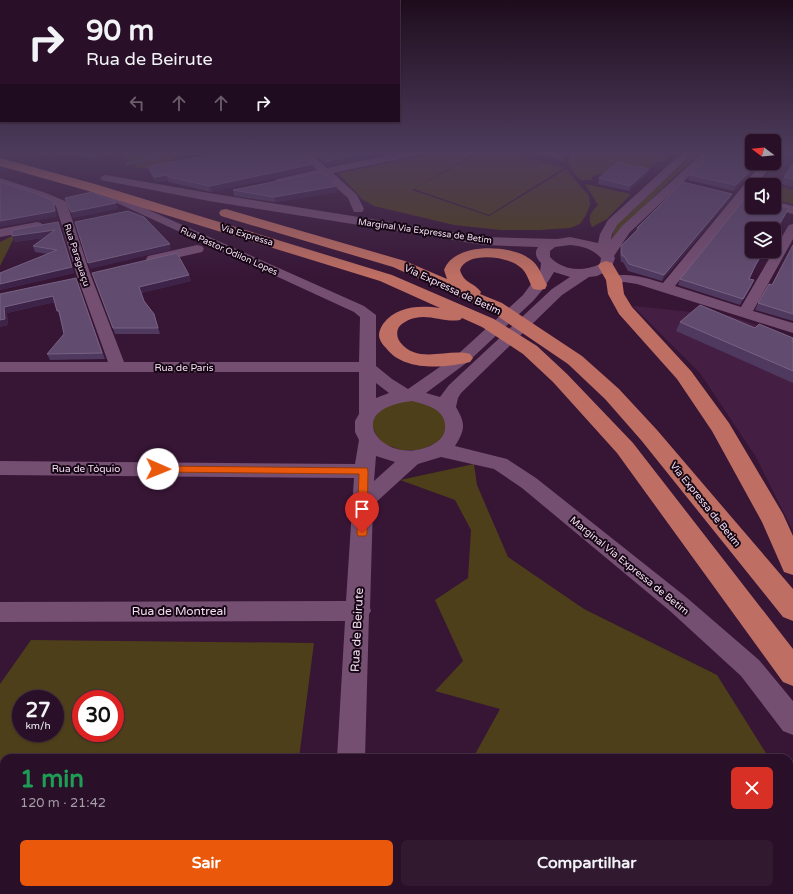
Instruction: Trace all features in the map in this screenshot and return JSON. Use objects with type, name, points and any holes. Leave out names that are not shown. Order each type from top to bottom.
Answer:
[{"type":"highway","name":"Via Expressa de Betim","points":[[145,193],[399,264],[575,360],[612,394],[649,435],[793,609]]},
{"type":"highway","points":[[492,315],[454,277],[452,270],[461,258],[482,253],[512,256],[526,264],[539,285]]},
{"type":"highway","points":[[608,263],[616,294],[625,310],[684,375],[721,428],[774,521],[793,564]]},
{"type":"highway","points":[[463,358],[434,361],[419,360],[406,356],[395,349],[389,342],[388,333],[391,325],[398,318],[409,314],[424,312],[492,315]]},
{"type":"highway","name":"Via Expressa de Betim","points":[[492,315],[560,378],[625,448],[793,672]]},
{"type":"street","name":"Rua Paraguaçu","points":[[38,193],[61,204],[84,276],[118,367]]},
{"type":"street","name":"Rua Pastor Odilon Lopes","points":[[115,193],[138,210],[359,309],[368,315],[367,367]]},
{"type":"street","name":"Marginal Via Expressa de Betim","points":[[182,193],[484,241],[518,243],[570,241],[589,244],[608,263],[638,280]]},
{"type":"street","points":[[209,197],[228,193]]},
{"type":"street","points":[[348,193],[353,197],[358,209]]},
{"type":"street","points":[[645,193],[612,223],[606,234],[608,263],[624,278],[638,280],[666,288],[793,328]]},
{"type":"street","points":[[612,223],[549,245],[544,249],[542,254],[543,259],[547,264],[563,271],[584,274],[594,272],[608,263],[626,228],[664,193]]},
{"type":"street","points":[[666,288],[743,193]]},
{"type":"street","points":[[725,194],[745,198]]},
{"type":"street","points":[[781,207],[793,210]]},
{"type":"street","points":[[117,214],[138,210]]},
{"type":"street","points":[[0,233],[81,222]]},
{"type":"street","points":[[745,312],[793,228]]},
{"type":"street","points":[[136,263],[197,249]]},
{"type":"street","points":[[408,395],[463,358],[528,298],[539,285],[547,272],[547,264]]},
{"type":"street","points":[[69,280],[99,273]]},
{"type":"street","points":[[447,407],[449,397],[455,389],[557,292],[584,274]]},
{"type":"street","name":"Rua de Paris","points":[[0,367],[367,367]]},
{"type":"street","points":[[367,367],[386,383],[408,395]]},
{"type":"street","points":[[367,367],[367,413]]},
{"type":"street","points":[[393,396],[425,396],[447,407],[452,413],[456,429],[448,444],[429,454],[413,457],[387,453],[376,447],[368,440],[364,431],[363,422],[367,413],[373,406],[382,400],[393,396]]},
{"type":"street","name":"Rua de Beirute","points":[[351,754],[359,611],[364,471],[368,440]]},
{"type":"street","name":"Marginal Via Expressa de Betim","points":[[438,450],[454,452],[500,464],[529,484],[678,604],[750,668],[793,722]]},
{"type":"street","points":[[363,502],[413,457]]},
{"type":"street","name":"Rua de Tóquio","points":[[0,468],[364,471]]},
{"type":"street","name":"Rua de Montreal","points":[[0,612],[359,611]]},
{"type":"shaded area","points":[[356,193],[420,193],[489,216],[527,193],[586,193],[589,196],[590,205],[580,224],[570,228],[501,230],[454,225],[374,206],[362,199]]},
{"type":"shaded area","points":[[425,193],[525,193],[489,215]]},
{"type":"shaded area","points":[[590,193],[631,194],[607,219],[592,227],[590,215],[598,205]]},
{"type":"shaded area","points":[[650,193],[657,193],[630,222],[609,248],[615,226]]},
{"type":"shaded area","points":[[781,193],[793,193],[793,206],[781,203]]},
{"type":"shaded area","points":[[781,193],[793,193],[793,204],[781,201]]},
{"type":"shaded area","points":[[16,234],[0,266],[0,242]]},
{"type":"shaded area","points":[[633,306],[730,316],[793,337],[793,531],[756,457],[700,373]]},
{"type":"shaded area","points":[[404,400],[422,401],[442,413],[447,425],[442,438],[436,443],[420,450],[401,450],[384,444],[378,438],[372,426],[373,420],[381,409]]},
{"type":"shaded area","points":[[474,464],[477,485],[508,557],[584,609],[717,675],[766,754],[475,754],[500,709],[435,691],[463,661],[435,600],[468,578],[471,530],[455,500],[400,480]]},
{"type":"shaded area","points":[[31,640],[314,643],[300,754],[0,754],[0,684]]},
{"type":"building","points":[[0,193],[34,193],[53,201],[55,211],[0,221]]},
{"type":"building","points":[[94,193],[116,203],[71,212],[65,198]]},
{"type":"building","points":[[249,193],[299,193],[274,197]]},
{"type":"building","points":[[672,193],[732,194],[664,275],[629,264],[624,256],[622,256],[621,246],[639,228],[637,228]]},
{"type":"building","points":[[745,198],[745,214],[781,214],[781,206],[789,208],[781,222],[745,222],[745,258],[760,258],[749,279],[754,280],[743,299],[680,279]]},
{"type":"building","points":[[128,211],[144,217],[170,244],[88,263],[75,222]]},
{"type":"building","points":[[58,222],[72,267],[0,284],[0,273],[57,250],[33,246],[55,230],[12,236],[12,230]]},
{"type":"building","points":[[793,245],[793,314],[758,303],[769,284],[772,285]]},
{"type":"building","points":[[177,253],[189,275],[139,287],[144,301],[154,314],[158,328],[113,328],[92,273]]},
{"type":"building","points":[[76,278],[102,353],[47,354],[64,334],[59,311],[57,311],[53,296],[4,307],[5,319],[0,320],[0,294]]},
{"type":"building","points":[[700,305],[755,328],[759,324],[793,338],[793,371],[680,322]]},
{"type":"route","points":[[158,469],[364,471],[362,533]]}]
